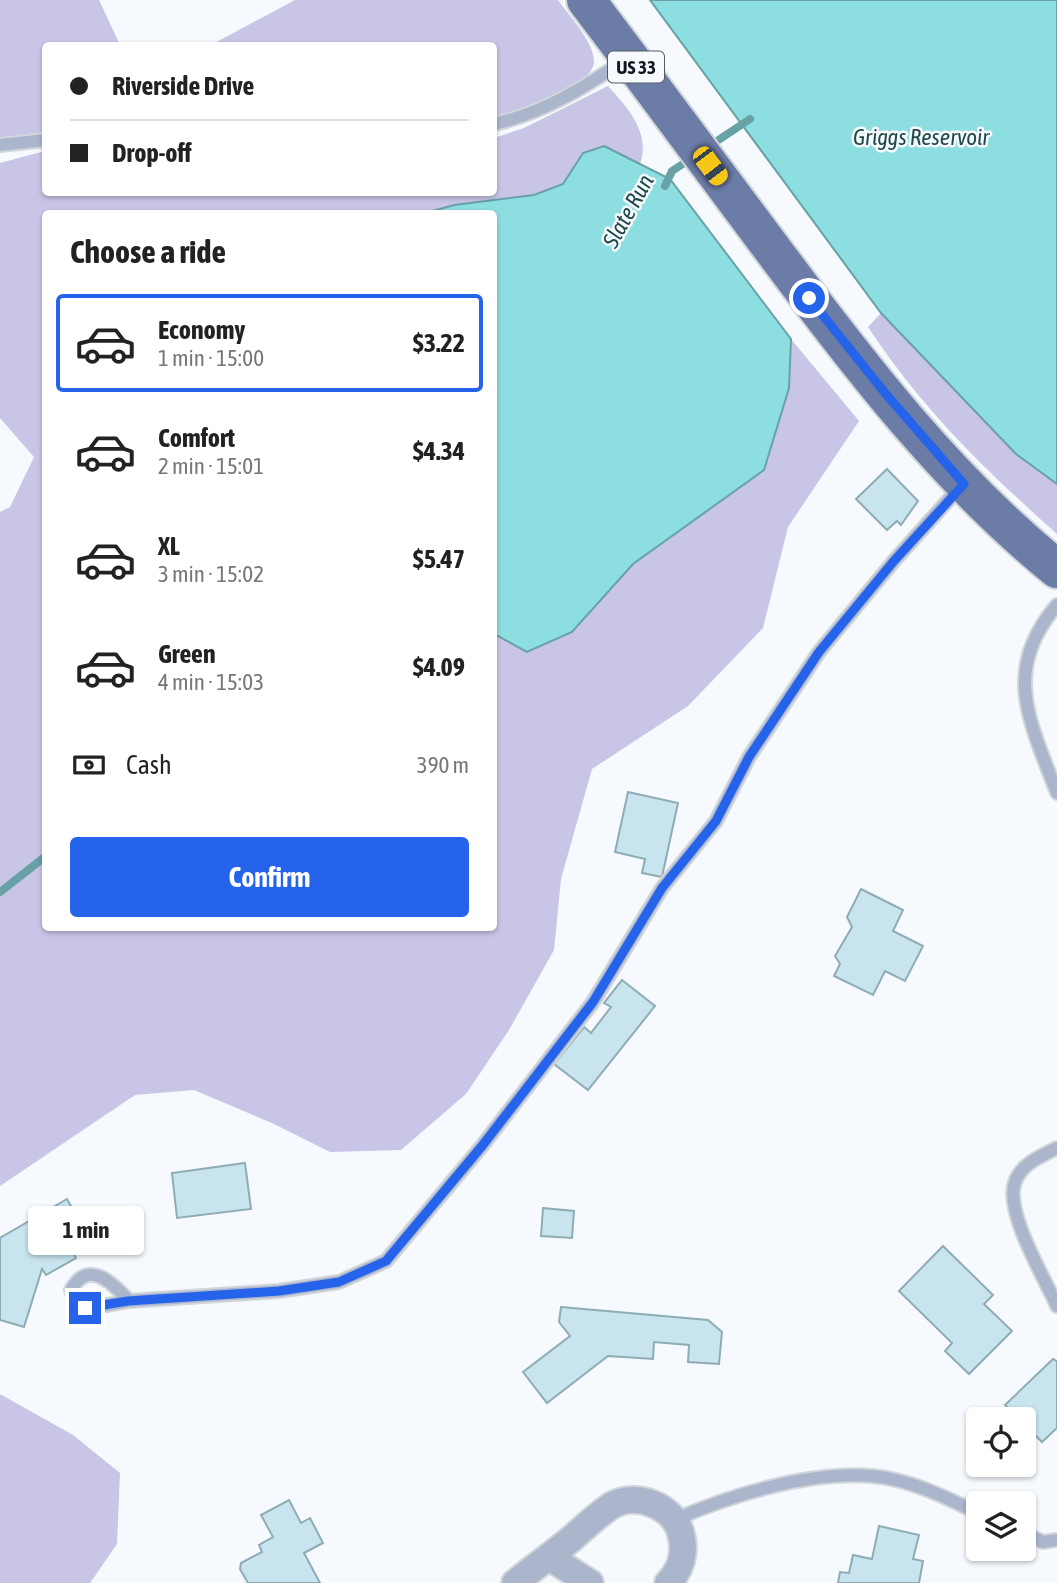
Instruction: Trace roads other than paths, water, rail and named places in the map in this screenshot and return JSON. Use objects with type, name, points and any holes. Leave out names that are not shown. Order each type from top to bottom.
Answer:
[{"type":"main road","name":"US 33","points":[[586,0],[837,334],[990,512],[1057,569]]},
{"type":"street","points":[[515,1583],[612,1506],[624,1501],[655,1504],[674,1520],[683,1542],[682,1555],[676,1574],[668,1583]]},
{"type":"street","points":[[550,1557],[590,1583]]},
{"type":"lane","points":[[497,123],[521,118],[557,102],[629,57]]},
{"type":"lane","points":[[0,145],[42,140]]},
{"type":"lane","points":[[128,1301],[279,1291],[339,1282],[386,1261],[482,1146],[593,1002],[662,888],[716,821],[749,757],[819,652],[893,562],[964,484]]},
{"type":"lane","points":[[1057,605],[1033,639],[1023,676],[1032,726],[1057,793]]},
{"type":"lane","points":[[1057,1148],[1027,1165],[1015,1180],[1012,1197],[1018,1221],[1057,1306]]},
{"type":"lane","points":[[674,1520],[707,1505],[776,1486],[849,1475],[874,1476],[933,1492],[966,1507]]},
{"type":"lane","points":[[1036,1538],[1044,1542],[1057,1540]]},
{"type":"water","name":"Griggs Reservoir","points":[[650,0],[1057,0],[1057,484],[1016,454],[881,313]]},
{"type":"water","points":[[604,146],[670,179],[791,339],[789,388],[764,470],[633,564],[572,632],[527,652],[497,636],[497,210],[436,210],[454,205],[534,195],[563,184],[583,153]]},
{"type":"waterway","name":"Slate Run","points":[[708,147],[750,119]]},
{"type":"waterway","name":"Slate Run","points":[[665,186],[672,171],[692,158]]},
{"type":"waterway","name":"Slate Run","points":[[0,892],[42,859]]}]
